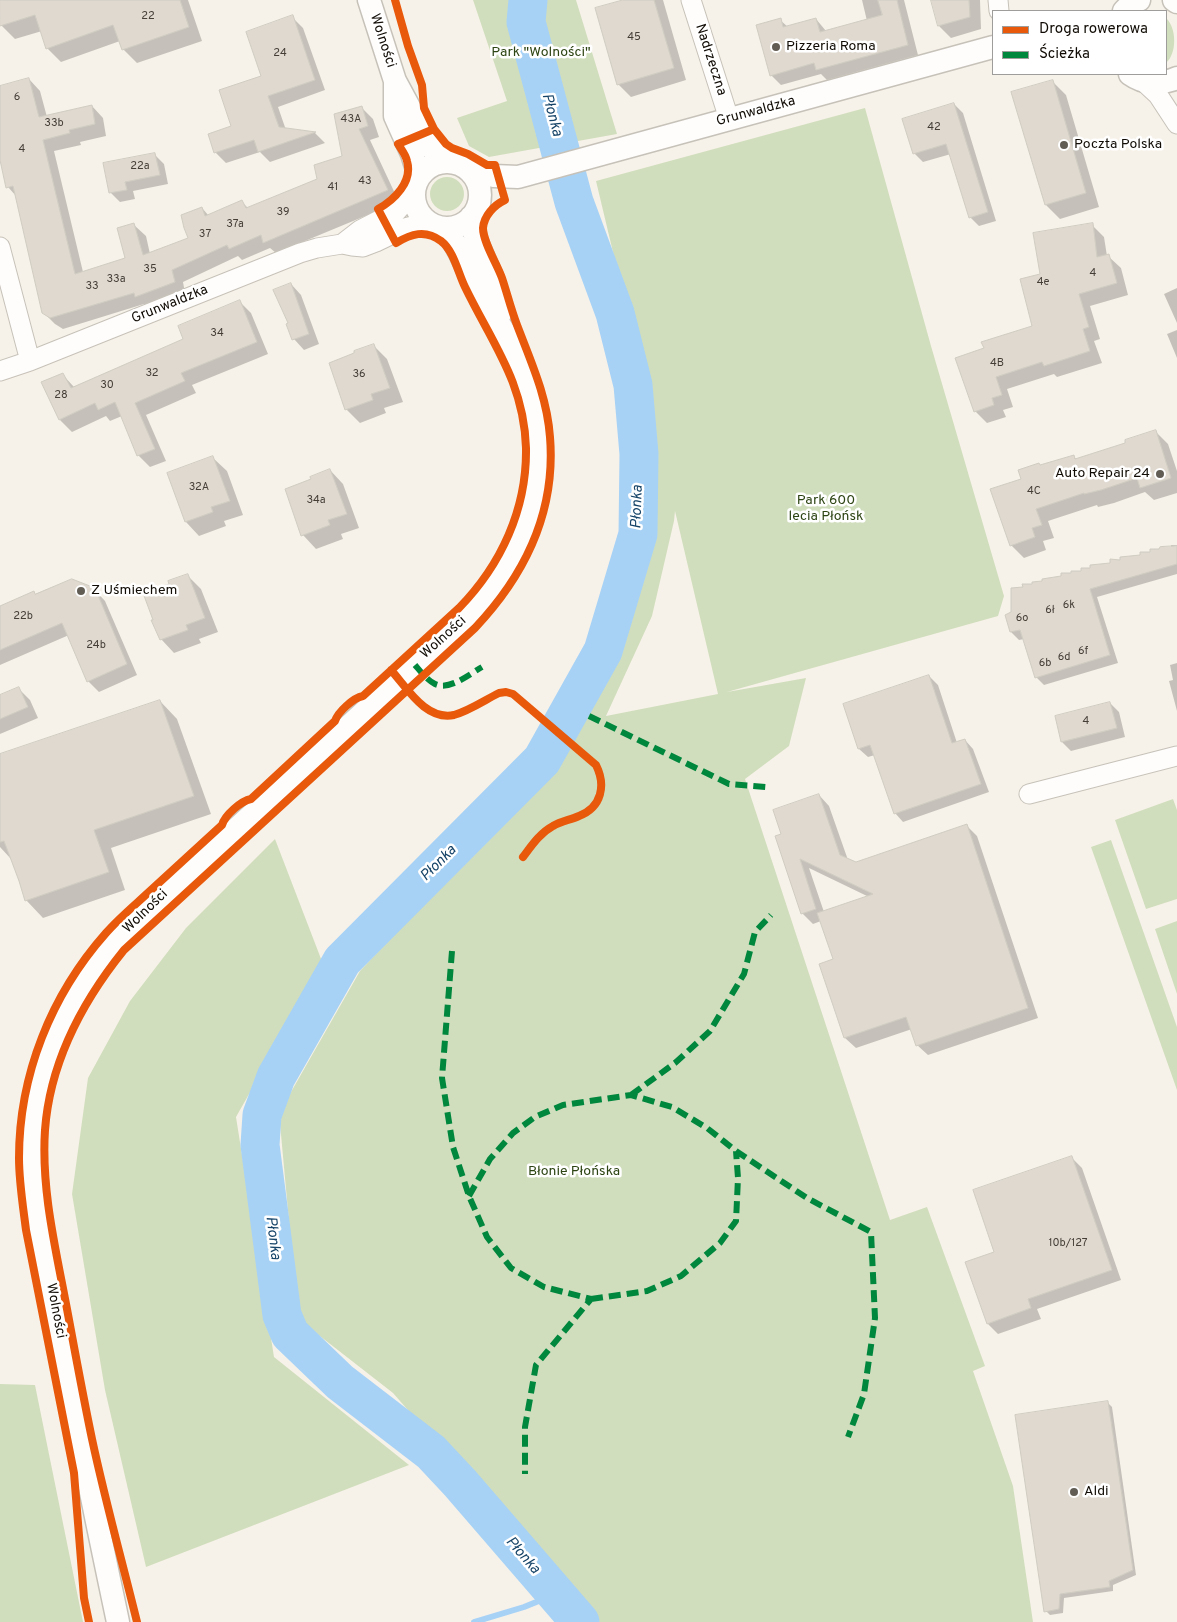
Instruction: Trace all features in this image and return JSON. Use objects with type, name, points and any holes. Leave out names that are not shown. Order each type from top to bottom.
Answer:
[{"type":"street","name":"Wolności","points":[[369,0],[395,81],[429,144],[446,161]]},
{"type":"street","name":"Nadrzeczna","points":[[690,0],[729,119]]},
{"type":"street","points":[[1125,10],[1139,0]]},
{"type":"street","name":"Grunwaldzka","points":[[475,212],[490,196],[518,178],[992,47]]},
{"type":"street","points":[[1137,78],[1155,83],[1177,78]]},
{"type":"street","points":[[1137,78],[1158,95],[1177,124]]},
{"type":"street","name":"Wolności","points":[[395,81],[395,116],[414,158],[416,184]]},
{"type":"street","points":[[446,161],[455,162],[470,171],[476,178],[480,197],[475,212],[459,226],[436,225],[420,214],[414,204],[416,184],[430,165],[446,161]]},
{"type":"street","name":"Grunwaldzka","points":[[470,171],[518,178]]},
{"type":"street","name":"Grunwaldzka","points":[[342,244],[360,230],[397,211],[416,184]]},
{"type":"street","name":"Wolności","points":[[475,212],[476,240],[492,277],[502,327]]},
{"type":"street","name":"Wolności","points":[[118,1622],[65,1364],[33,1190],[31,1159],[33,1127],[43,1071],[65,1016],[80,987],[117,940],[140,916],[480,606],[504,575],[523,534],[533,500],[538,462],[536,426],[530,395],[523,372],[502,327],[476,286],[459,248],[436,225]]},
{"type":"street","name":"Grunwaldzka","points":[[0,371],[30,361],[300,253],[342,244],[363,246],[405,228],[436,225]]},
{"type":"street","points":[[0,247],[30,361]]},
{"type":"street","points":[[1029,794],[1177,756]]},
{"type":"green space","name":"Park \"Wolności\"","points":[[473,0],[576,0],[617,134],[489,157],[469,146],[457,118],[507,101]]},
{"type":"green space","points":[[1167,19],[1174,34],[1174,47],[1167,62]]},
{"type":"green space","name":"Błonie Płońska","points":[[865,108],[931,346],[1004,596],[998,616],[727,692],[806,678],[789,746],[745,779],[890,1220],[927,1207],[985,1366],[973,1371],[1013,1486],[1033,1622],[593,1622],[393,1393],[298,1319],[279,1113],[360,971],[551,766],[611,654],[648,537],[649,403],[596,181]],"holes":[[[675,511],[718,694],[606,716],[652,616]]]},
{"type":"green space","points":[[447,177],[459,182],[464,194],[459,206],[447,211],[435,206],[430,194],[435,182]]},
{"type":"green space","points":[[1173,799],[1177,810],[1177,899],[1146,909],[1115,820]]},
{"type":"green space","points":[[275,839],[323,964],[236,1117],[274,1357],[409,1465],[146,1567],[105,1390],[72,1194],[88,1078],[130,1001],[186,928]]},
{"type":"green space","points":[[1111,840],[1177,1027],[1177,1090],[1091,847]]},
{"type":"green space","points":[[1177,921],[1177,994],[1155,929]]},
{"type":"green space","points":[[0,1384],[35,1385],[83,1622],[0,1622]]},
{"type":"building","points":[[0,0],[180,0],[189,27],[122,50],[113,25],[46,49],[35,15],[0,26]]},
{"type":"building","points":[[623,0],[654,0],[674,68],[617,85],[595,8]]},
{"type":"building","points":[[878,0],[897,0],[908,45],[816,70],[814,63],[770,76],[756,25],[781,18],[783,27],[816,18],[820,32],[882,15]]},
{"type":"building","points":[[931,0],[969,0],[970,17],[938,26]]},
{"type":"building","points":[[293,15],[315,80],[268,96],[279,127],[316,132],[258,152],[254,140],[214,153],[208,134],[231,126],[219,90],[261,76],[246,32]]},
{"type":"building","points":[[29,78],[39,117],[92,105],[95,124],[69,130],[70,133],[43,140],[75,274],[125,258],[117,228],[134,223],[143,255],[188,238],[181,215],[202,207],[205,216],[242,200],[246,208],[317,179],[314,165],[342,156],[334,114],[362,106],[368,126],[359,129],[388,190],[263,243],[261,235],[229,249],[227,245],[172,270],[175,282],[135,297],[134,293],[50,318],[42,313],[13,186],[6,188],[0,160],[0,86]]},
{"type":"building","points":[[1053,80],[1086,193],[1045,205],[1011,92]]},
{"type":"building","points":[[954,103],[988,212],[969,218],[946,144],[913,154],[902,119]]},
{"type":"building","points":[[155,153],[160,175],[125,182],[127,190],[109,193],[103,163]]},
{"type":"building","points":[[1093,223],[1097,257],[1109,254],[1117,283],[1079,294],[1089,327],[1083,329],[1090,351],[1044,366],[1042,362],[996,377],[1002,395],[992,398],[994,405],[974,412],[955,358],[984,348],[981,342],[1032,326],[1020,279],[1040,274],[1033,233]]},
{"type":"building","points":[[291,283],[309,334],[292,340],[286,324],[288,323],[273,290]]},
{"type":"building","points":[[240,300],[257,342],[181,373],[185,381],[135,403],[155,449],[137,456],[115,402],[98,410],[95,403],[59,420],[41,382],[63,373],[71,388],[183,339],[178,326]]},
{"type":"building","points":[[374,344],[390,388],[371,394],[373,400],[345,410],[329,363]]},
{"type":"building","points":[[1156,430],[1171,478],[1140,488],[1137,478],[1036,509],[1042,525],[1032,528],[1035,537],[1010,546],[990,489],[1021,479],[1018,470],[1074,455],[1075,459],[1125,443],[1125,440]]},
{"type":"building","points":[[213,456],[230,501],[211,507],[213,512],[185,522],[167,473]]},
{"type":"building","points":[[330,469],[347,514],[328,520],[330,525],[301,536],[285,489]]},
{"type":"building","points":[[1177,546],[1177,564],[1090,589],[1110,655],[1035,678],[1020,630],[1010,632],[1005,615],[1011,612],[1011,588],[1023,587],[1022,584],[1032,584],[1032,582],[1042,581],[1042,579],[1061,576],[1061,573],[1081,571],[1081,568],[1090,568],[1090,565],[1110,563],[1110,559],[1120,560],[1120,557],[1140,555],[1140,552],[1150,552],[1150,549]]},
{"type":"building","points":[[188,574],[205,618],[186,625],[188,630],[160,640],[151,620],[153,620],[143,593],[169,584],[168,581]]},
{"type":"building","points":[[72,579],[95,588],[127,664],[87,682],[62,623],[0,650],[0,606],[34,591],[35,594]]},
{"type":"building","points":[[929,675],[952,743],[965,739],[981,784],[894,814],[870,745],[858,749],[843,704]]},
{"type":"building","points":[[19,687],[28,707],[0,719],[0,695]]},
{"type":"building","points":[[160,700],[194,796],[94,830],[109,872],[25,901],[4,841],[0,842],[0,754]]},
{"type":"building","points":[[1110,702],[1117,728],[1061,742],[1055,716]]},
{"type":"building","points":[[819,794],[840,855],[856,862],[967,824],[1028,1008],[916,1046],[906,1017],[844,1038],[819,964],[833,959],[817,913],[873,894],[800,859],[816,909],[801,914],[775,836],[781,834],[773,810]]},
{"type":"building","points":[[1072,1156],[1112,1270],[1028,1299],[1031,1308],[987,1324],[965,1262],[994,1252],[973,1190]]},
{"type":"building","name":"Aldi","points":[[1108,1401],[1133,1570],[1109,1581],[1110,1587],[1060,1594],[1059,1609],[1044,1612],[1015,1415]]},
{"type":"waterway","name":"Płonka","points":[[528,0],[526,22],[574,202],[615,313],[633,385],[639,454],[638,534],[603,651],[542,760],[342,961],[276,1077],[262,1115],[260,1145],[282,1315],[290,1334],[340,1382],[431,1452],[580,1622]]},
{"type":"waterway","points":[[474,1622],[524,1607],[556,1594]]},
{"type":"marked path","points":[[415,665],[424,676],[441,686],[453,684],[482,667]]},
{"type":"marked path","points":[[589,716],[729,784],[766,787]]},
{"type":"marked path","points":[[631,1095],[675,1063],[710,1031],[744,974],[755,932],[771,915]]},
{"type":"marked path","points":[[452,951],[442,1078],[453,1147],[469,1196],[487,1237],[511,1268],[544,1287],[591,1299],[536,1365],[525,1427],[525,1474]]},
{"type":"marked path","points":[[469,1196],[490,1159],[513,1133],[535,1117],[563,1105],[631,1095],[672,1107],[707,1128],[736,1151],[807,1198],[871,1232],[875,1318],[864,1394],[848,1437]]},
{"type":"marked path","points":[[591,1299],[647,1291],[681,1276],[720,1243],[736,1221],[738,1178],[736,1151]]},
{"type":"cycle path","points":[[137,1622],[92,1439],[47,1197],[44,1152],[45,1130],[48,1105],[61,1057],[82,1012],[124,950],[475,628],[493,608],[509,586],[534,540],[548,491],[551,464],[546,407],[483,228],[493,208],[505,200],[495,165],[487,165],[468,154],[452,148],[446,144],[434,129],[424,108],[422,85],[408,46],[395,0]]},
{"type":"cycle path","points":[[89,1622],[84,1598],[74,1473],[22,1203],[19,1158],[20,1127],[25,1097],[32,1067],[54,1010],[86,957],[106,933],[222,825],[226,817],[234,809],[251,799],[335,721],[346,706],[363,696],[459,608],[487,573],[509,535],[522,493],[526,448],[524,424],[513,383],[496,345],[465,287],[449,250],[435,237],[424,234],[413,235],[396,243],[378,209],[390,201],[405,183],[408,169],[405,154],[398,144],[434,129]]},
{"type":"cycle path","points":[[391,670],[411,694],[426,708],[444,716],[465,711],[499,693],[513,694],[596,765],[601,780],[601,788],[600,795],[593,807],[579,816],[548,829],[536,840],[523,857]]},
{"type":"place","name":"Pizzeria Roma","points":[[776,47]]},
{"type":"place","name":"Poczta Polska","points":[[1064,145]]},
{"type":"place","name":"Auto Repair 24","points":[[1160,474]]},
{"type":"place","name":"Z Uśmiechem","points":[[81,591]]},
{"type":"place","name":"Aldi","points":[[1074,1492]]},
{"type":"park label","name":"Park 600 lecia Płońsk","points":[[826,510]]}]
